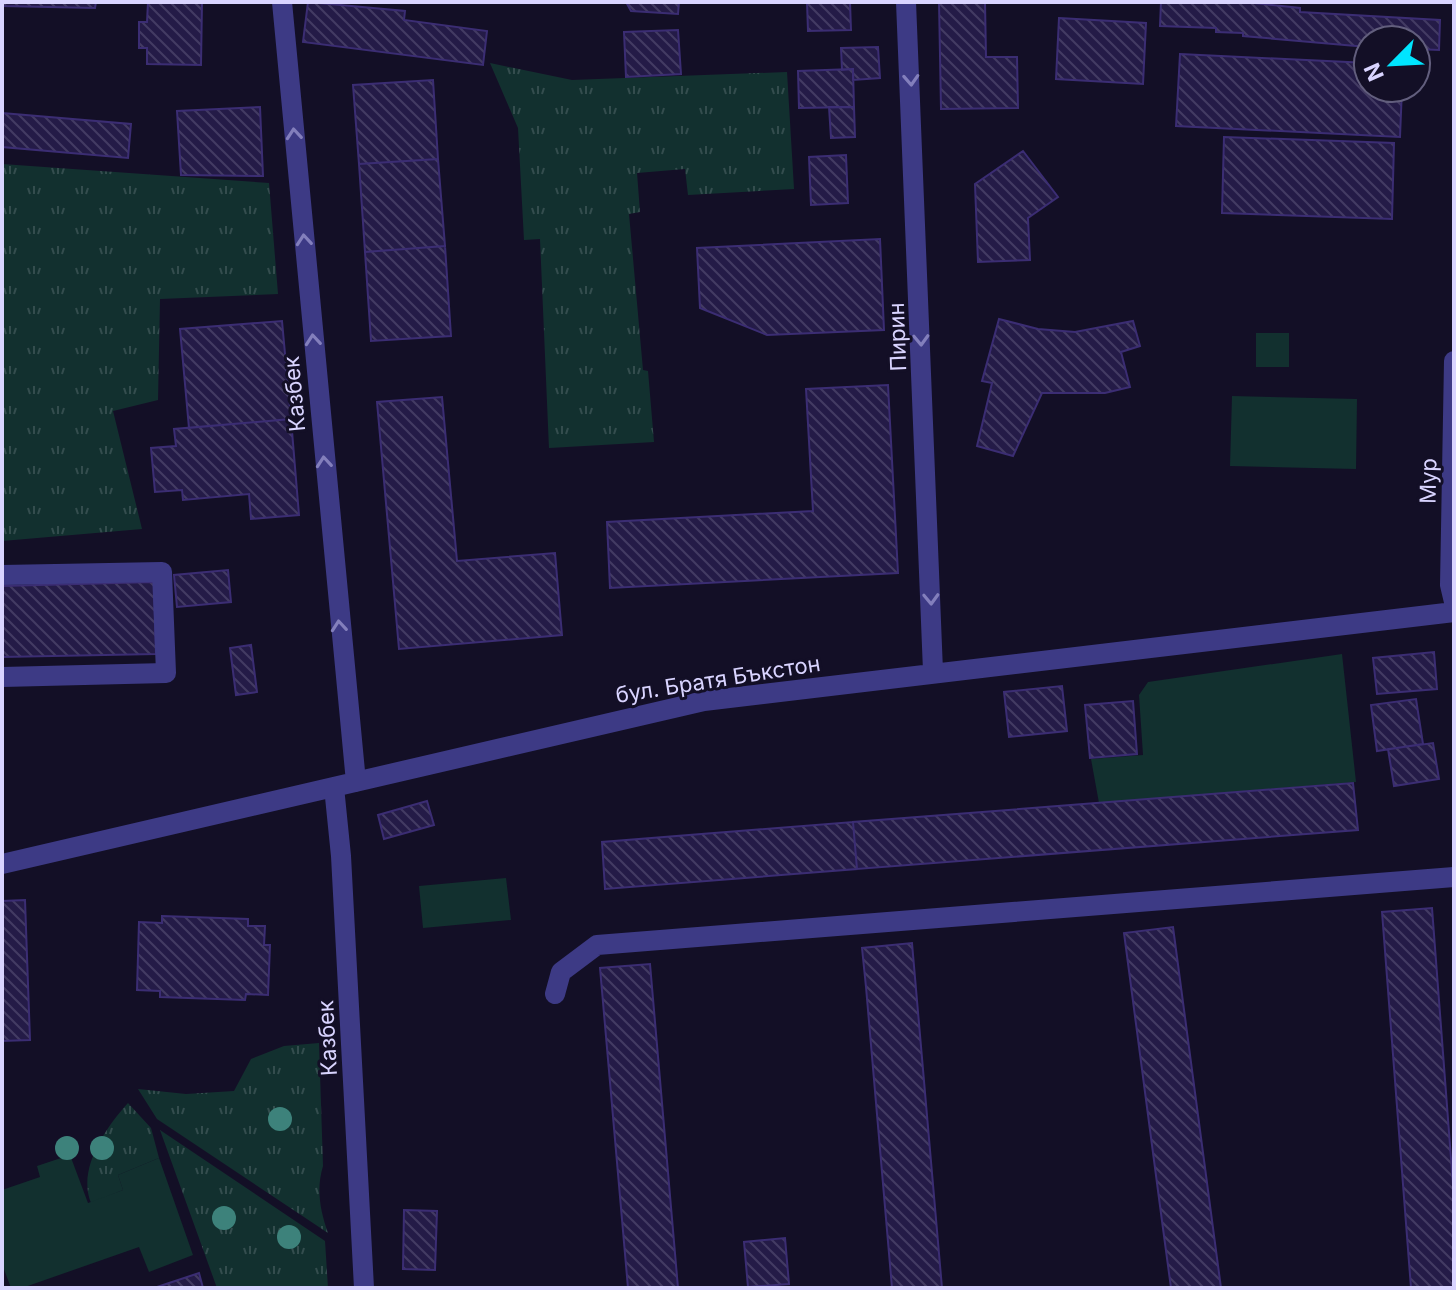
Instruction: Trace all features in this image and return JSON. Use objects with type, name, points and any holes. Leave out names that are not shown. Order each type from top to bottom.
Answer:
[{"type":"street","name":"Казбек","points":[[282,2],[356,782]]},
{"type":"street","name":"Пирин","points":[[906,2],[933,671]]},
{"type":"street","name":"Мур","points":[[1454,361],[1450,585],[1454,602]]},
{"type":"street","points":[[2,575],[162,572],[166,673],[2,677]]},
{"type":"street","name":"бул. Братя Бъкстон","points":[[2,864],[704,701],[933,671],[1454,612]]},
{"type":"street","name":"Казбек","points":[[334,787],[340,841],[364,1288]]},
{"type":"street","points":[[555,994],[561,972],[597,945],[1454,877]]},
{"type":"green space","points":[[490,63],[572,80],[787,72],[794,189],[688,195],[685,169],[637,173],[640,212],[629,214],[643,370],[648,371],[654,442],[549,448],[540,239],[524,240],[518,128]]},
{"type":"green space","points":[[2,164],[269,183],[278,294],[160,299],[158,400],[113,411],[142,529],[2,541]]},
{"type":"green space","points":[[1256,333],[1289,333],[1289,367],[1256,367]]},
{"type":"green space","points":[[1232,396],[1357,399],[1356,469],[1230,466]]},
{"type":"green space","points":[[1342,654],[1356,782],[1099,803],[1091,759],[1143,755],[1139,695],[1148,682]]},
{"type":"green space","points":[[506,878],[511,920],[423,928],[419,886]]},
{"type":"green space","points":[[319,1043],[323,1166],[319,1191],[328,1233],[157,1119],[138,1089],[186,1094],[234,1091],[251,1059],[284,1046]]},
{"type":"green space","points":[[128,1103],[151,1128],[159,1158],[118,1175],[123,1190],[91,1203],[88,1176],[96,1149]]},
{"type":"green space","points":[[160,1130],[325,1241],[328,1288],[217,1288]]},
{"type":"green space","points":[[70,1155],[88,1203],[123,1190],[118,1175],[159,1158],[193,1255],[149,1272],[139,1247],[22,1288],[11,1288],[2,1264],[2,1190],[40,1177],[37,1166]]},
{"type":"building","points":[[2,2],[96,2],[95,8],[2,6]]},
{"type":"building","points":[[148,2],[202,2],[201,65],[147,64],[147,48],[139,48],[139,22],[147,22]]},
{"type":"building","points":[[308,2],[405,11],[404,20],[487,31],[483,65],[303,42]]},
{"type":"building","points":[[626,2],[679,2],[678,14],[631,11]]},
{"type":"building","points":[[807,2],[850,2],[851,30],[808,31]]},
{"type":"building","points":[[939,2],[985,2],[986,57],[1017,57],[1018,108],[941,109]]},
{"type":"building","points":[[1161,2],[1245,2],[1300,8],[1300,12],[1440,20],[1439,50],[1432,50],[1432,24],[1352,24],[1352,46],[1243,36],[1243,33],[1216,32],[1216,28],[1160,26]]},
{"type":"building","points":[[1059,18],[1146,23],[1143,84],[1056,79]]},
{"type":"building","points":[[678,30],[681,74],[626,77],[624,32]]},
{"type":"building","points":[[878,47],[880,78],[853,80],[853,69],[842,70],[841,48]]},
{"type":"building","points":[[1180,54],[1352,62],[1352,104],[1401,104],[1400,137],[1176,126]]},
{"type":"building","points":[[853,69],[854,107],[799,108],[798,71]]},
{"type":"building","points":[[433,80],[438,159],[359,164],[353,85]]},
{"type":"building","points":[[260,107],[263,176],[181,175],[177,111]]},
{"type":"building","points":[[829,107],[854,107],[855,137],[831,138]]},
{"type":"building","points":[[2,113],[131,124],[128,158],[2,147]]},
{"type":"building","points":[[1224,137],[1394,143],[1392,219],[1222,213]]},
{"type":"building","points":[[1023,151],[1058,197],[1028,218],[1030,260],[978,262],[975,184]]},
{"type":"building","points":[[846,155],[848,203],[811,205],[809,157]]},
{"type":"building","points":[[438,159],[445,246],[365,252],[359,164]]},
{"type":"building","points":[[880,239],[884,330],[767,335],[700,308],[697,248]]},
{"type":"building","points":[[445,246],[451,336],[371,341],[365,252]]},
{"type":"building","points":[[999,319],[1038,329],[1075,332],[1133,321],[1140,346],[1121,352],[1130,387],[1105,393],[1042,393],[1013,456],[977,446],[992,383],[982,381]]},
{"type":"building","points":[[282,321],[291,419],[189,428],[180,329]]},
{"type":"building","points":[[888,385],[898,573],[610,588],[607,522],[813,511],[806,389]]},
{"type":"building","points":[[442,397],[457,561],[555,553],[562,635],[399,649],[377,402]]},
{"type":"building","points":[[291,419],[299,515],[251,519],[249,494],[183,500],[182,490],[155,492],[151,448],[176,446],[174,429]]},
{"type":"building","points":[[228,570],[231,602],[177,607],[174,575]]},
{"type":"building","points":[[154,582],[156,654],[2,657],[2,586]]},
{"type":"building","points":[[251,645],[257,692],[236,695],[230,648]]},
{"type":"building","points":[[1434,652],[1437,689],[1377,694],[1373,658]]},
{"type":"building","points":[[1062,686],[1067,731],[1009,737],[1004,692]]},
{"type":"building","points":[[1416,699],[1423,744],[1377,751],[1371,705]]},
{"type":"building","points":[[1133,701],[1137,754],[1090,758],[1085,705]]},
{"type":"building","points":[[1433,743],[1439,779],[1394,786],[1388,749]]},
{"type":"building","points":[[1353,783],[1358,830],[857,869],[853,822]]},
{"type":"building","points":[[427,801],[434,825],[384,839],[378,815]]},
{"type":"building","points":[[853,822],[857,869],[605,889],[602,842]]},
{"type":"building","points":[[25,900],[30,1040],[2,1041],[2,901]]},
{"type":"building","points":[[1432,908],[1454,1198],[1454,1288],[1411,1288],[1382,912]]},
{"type":"building","points":[[162,916],[248,919],[248,926],[265,926],[264,945],[270,945],[268,995],[246,994],[245,1000],[160,997],[160,991],[137,990],[139,922],[162,923]]},
{"type":"building","points":[[1173,927],[1221,1288],[1171,1288],[1162,1221],[1124,933]]},
{"type":"building","points":[[912,943],[942,1288],[892,1288],[862,948]]},
{"type":"building","points":[[650,964],[678,1288],[628,1288],[600,968]]},
{"type":"building","points":[[404,1210],[437,1211],[435,1270],[403,1269]]},
{"type":"building","points":[[785,1238],[789,1284],[748,1287],[744,1242]]},
{"type":"building","points":[[199,1273],[203,1288],[154,1288]]}]
